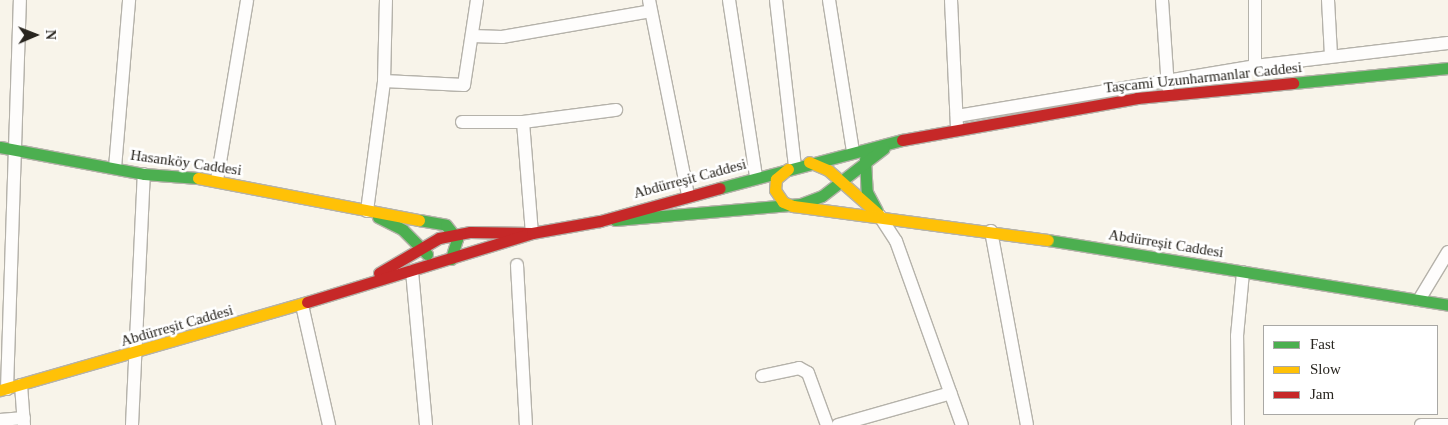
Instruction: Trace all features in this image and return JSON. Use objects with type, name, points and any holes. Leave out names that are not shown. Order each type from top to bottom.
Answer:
[{"type":"main road","name":"Taşcami Uzunharmanlar Caddesi","points":[[809,162],[903,140],[1169,94],[1448,68]]},
{"type":"main road","name":"Taşcami Uzunharmanlar Caddesi","points":[[792,206],[814,200],[865,159],[903,140]]},
{"type":"main road","name":"Hasanköy Caddesi","points":[[0,147],[144,174],[217,180],[367,211],[487,231]]},
{"type":"main road","points":[[865,159],[867,192],[879,215]]},
{"type":"main road","name":"Abdürreşit Caddesi","points":[[3,390],[136,354],[532,233],[600,220],[809,162]]},
{"type":"main road","points":[[809,162],[822,166],[879,215]]},
{"type":"main road","points":[[792,167],[776,179],[775,190],[783,202],[792,206]]},
{"type":"main road","name":"Abdürreşit Caddesi","points":[[600,220],[792,206],[879,215],[991,231],[1448,305]]},
{"type":"main road","name":"Hasanköy Caddesi","points":[[367,211],[403,230],[421,247],[448,260]]},
{"type":"main road","points":[[446,225],[456,234],[448,260]]},
{"type":"main road","points":[[399,263],[406,246],[403,230]]},
{"type":"main road","name":"Abdürreşit Caddesi","points":[[361,285],[399,263],[421,247],[456,234],[487,231],[532,233]]},
{"type":"street","points":[[3,390],[17,151],[20,0]]},
{"type":"street","points":[[115,168],[129,0]]},
{"type":"street","points":[[217,180],[247,0]]},
{"type":"street","points":[[367,211],[384,81],[386,0]]},
{"type":"street","points":[[384,81],[464,85],[477,0]]},
{"type":"street","points":[[729,0],[756,177]]},
{"type":"street","points":[[776,0],[792,167]]},
{"type":"street","points":[[829,0],[853,151]]},
{"type":"street","points":[[951,0],[958,131]]},
{"type":"street","points":[[1162,0],[1169,94]]},
{"type":"street","points":[[1255,0],[1255,66]]},
{"type":"street","points":[[1328,0],[1331,56]]},
{"type":"street","points":[[472,36],[502,36],[650,6],[688,195]]},
{"type":"street","points":[[957,116],[1167,79],[1331,56],[1448,43]]},
{"type":"street","points":[[462,122],[523,122],[616,110]]},
{"type":"street","points":[[523,122],[532,233]]},
{"type":"street","points":[[132,425],[144,174]]},
{"type":"street","points":[[879,215],[896,241],[962,425]]},
{"type":"street","points":[[991,231],[1027,425]]},
{"type":"street","points":[[1419,300],[1448,252]]},
{"type":"street","points":[[517,264],[526,425]]},
{"type":"street","points":[[412,271],[426,425]]},
{"type":"street","points":[[1238,425],[1237,336],[1243,272]]},
{"type":"street","points":[[302,304],[329,425]]},
{"type":"street","points":[[762,376],[799,368],[808,373],[827,425]]},
{"type":"street","points":[[0,420],[24,421],[21,385]]},
{"type":"street","points":[[838,425],[951,393]]},
{"type":"street","points":[[1422,425],[1448,425]]},
{"type":"traffic: fast","points":[[1293,83],[1448,68]]},
{"type":"traffic: fast","points":[[720,188],[902,140]]},
{"type":"traffic: fast","points":[[0,147],[144,174],[198,178]]},
{"type":"traffic: fast","points":[[615,220],[801,204],[822,196],[884,148]]},
{"type":"traffic: fast","points":[[865,159],[867,192],[877,211]]},
{"type":"traffic: fast","points":[[378,217],[403,230],[427,254]]},
{"type":"traffic: fast","points":[[419,220],[446,225],[457,239],[451,259]]},
{"type":"traffic: fast","points":[[1048,240],[1448,305]]},
{"type":"traffic: slow","points":[[809,162],[828,170],[879,215]]},
{"type":"traffic: slow","points":[[788,169],[776,179],[775,190],[783,202],[793,206],[1048,240]]},
{"type":"traffic: slow","points":[[198,178],[419,220]]},
{"type":"traffic: slow","points":[[0,390],[307,302]]},
{"type":"traffic: jam","points":[[902,140],[1137,98],[1293,83]]},
{"type":"traffic: jam","points":[[307,302],[532,233],[600,221],[720,188]]},
{"type":"traffic: jam","points":[[379,273],[439,238],[470,232],[532,233]]}]
